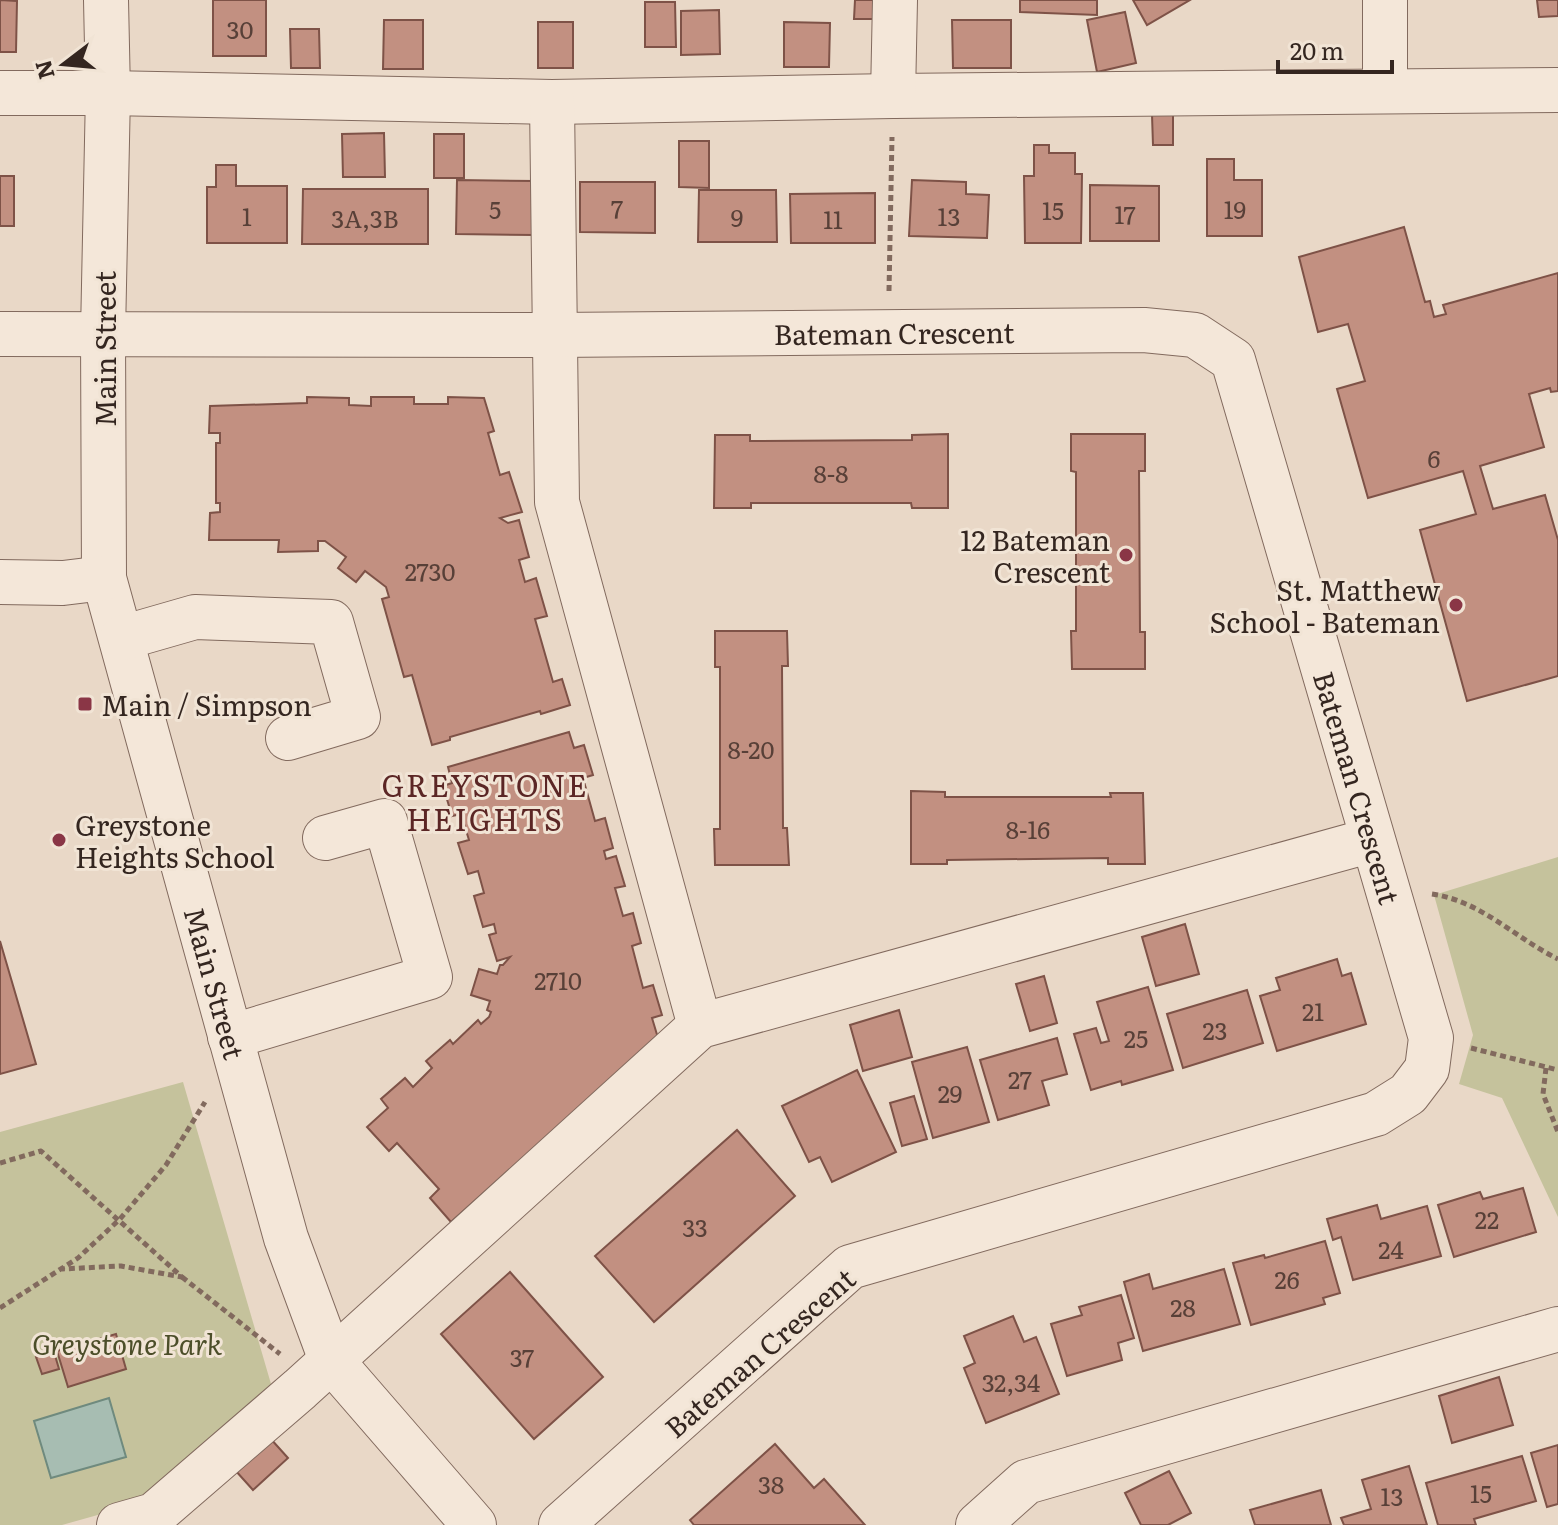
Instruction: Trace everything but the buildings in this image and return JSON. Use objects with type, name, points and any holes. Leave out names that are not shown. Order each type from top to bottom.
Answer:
[{"type":"street","name":"Main Street","points":[[106,0],[104,578],[286,1238],[316,1374],[474,1525]]},
{"type":"street","points":[[893,96],[895,0]]},
{"type":"street","points":[[1385,0],[1385,91]]},
{"type":"street","points":[[0,93],[552,102],[1558,90]]},
{"type":"street","points":[[552,102],[557,502],[700,1026]]},
{"type":"street","name":"Bateman Crescent","points":[[0,334],[553,335],[1144,330],[1195,335],[1233,360],[1431,1038],[1427,1069],[1408,1094],[1376,1114],[850,1267],[561,1525]]},
{"type":"street","points":[[0,582],[63,583],[104,578]]},
{"type":"street","points":[[122,638],[195,617],[331,622],[358,717],[288,738]]},
{"type":"street","points":[[230,1037],[430,977],[385,821],[325,838]]},
{"type":"street","points":[[119,1525],[154,1515],[316,1374],[700,1026],[1372,840]]},
{"type":"street","points":[[978,1525],[1026,1482],[1558,1329]]},
{"type":"path","points":[[888,303],[893,96]]},
{"type":"path","points":[[1427,894],[1452,897],[1477,908],[1558,959]]},
{"type":"path","points":[[1457,1045],[1558,1070]]},
{"type":"path","points":[[1546,1068],[1543,1094],[1558,1132]]},
{"type":"path","points":[[0,1308],[78,1258],[120,1219],[166,1165],[207,1099]]},
{"type":"path","points":[[0,1163],[41,1151],[182,1277],[284,1357],[316,1374]]},
{"type":"path","points":[[62,1269],[121,1266],[182,1277]]},
{"type":"green space","points":[[1558,857],[1558,1217],[1502,1098],[1459,1084],[1473,1035],[1434,895]]},
{"type":"green space","name":"Greystone Park","points":[[183,1082],[271,1384],[144,1502],[62,1525],[0,1525],[0,1132]]},
{"type":"shaded area","points":[[109,1398],[126,1457],[51,1478],[34,1421]]},
{"type":"place","name":"12 Bateman Crescent","points":[[1126,555]]},
{"type":"place","name":"St. Matthew School - Bateman","points":[[1456,605]]},
{"type":"place","name":"Main / Simpson","points":[[85,704]]},
{"type":"place","name":"Greystone Heights School","points":[[59,840]]},
{"type":"district","name":"GREYSTONE HEIGHTS","points":[[485,801]]}]
